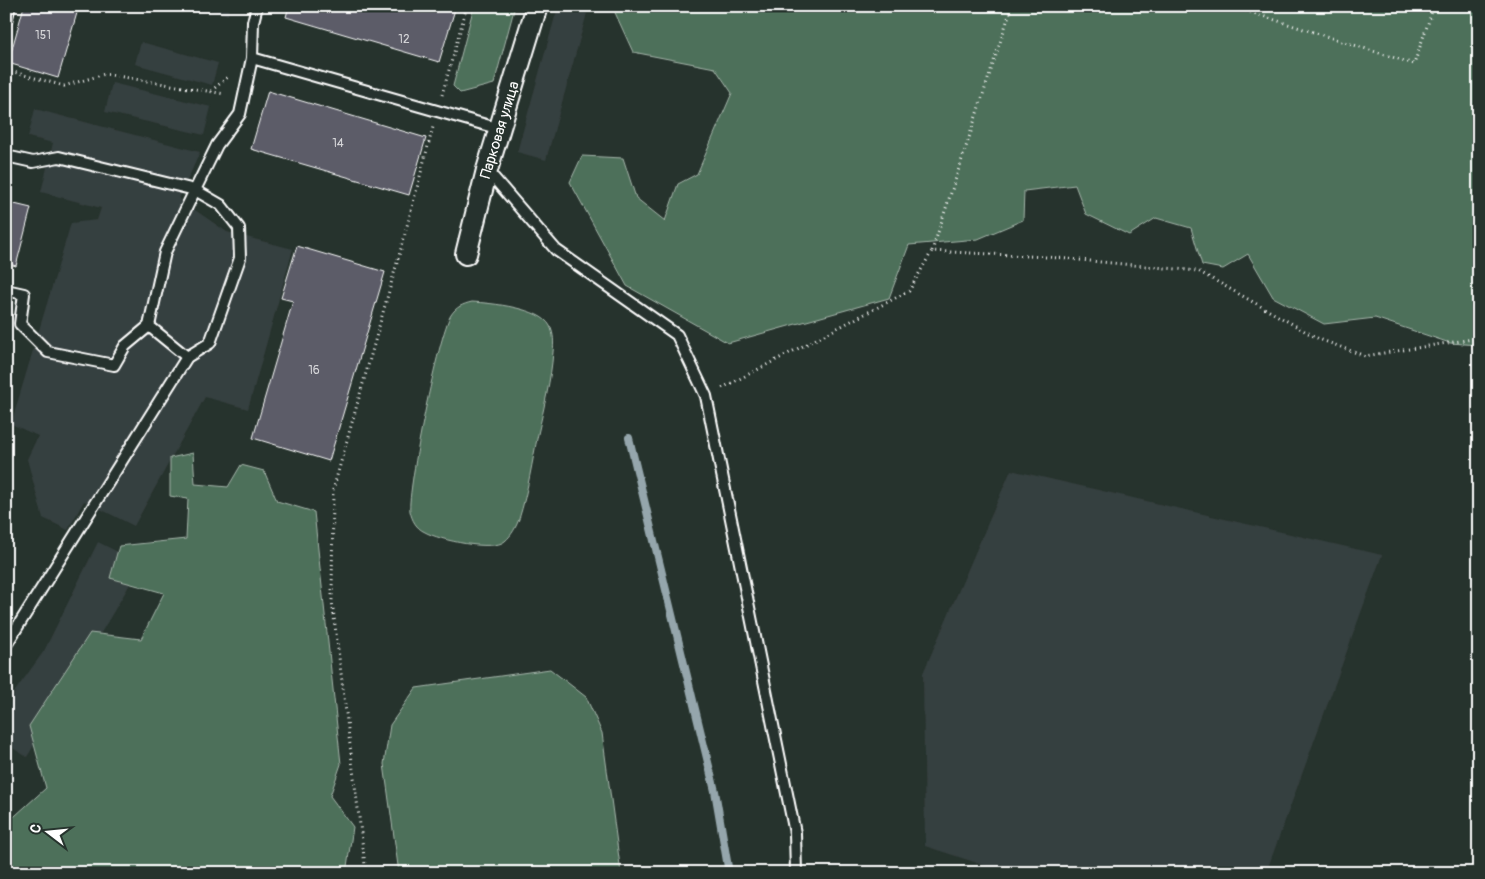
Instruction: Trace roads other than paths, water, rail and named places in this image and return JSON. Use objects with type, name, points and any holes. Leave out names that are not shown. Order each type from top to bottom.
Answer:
[{"type":"street","name":"Парковая улица","points":[[466,254],[487,170],[537,6]]},
{"type":"lane","points":[[6,21],[10,6]]},
{"type":"lane","points":[[6,290],[24,294],[20,324],[48,352],[114,365],[125,346],[149,326],[165,252],[217,145],[240,114],[252,58],[253,22],[257,6]]},
{"type":"lane","points":[[252,58],[500,129]]},
{"type":"lane","points":[[6,156],[33,162],[59,156],[194,190],[221,205],[239,228],[240,258],[210,343],[187,357],[6,645]]},
{"type":"lane","points":[[487,170],[556,250],[677,335],[706,396],[795,833],[796,873]]},
{"type":"lane","points":[[149,326],[187,357]]},
{"type":"waterway","points":[[629,438],[715,791],[729,873]]}]
